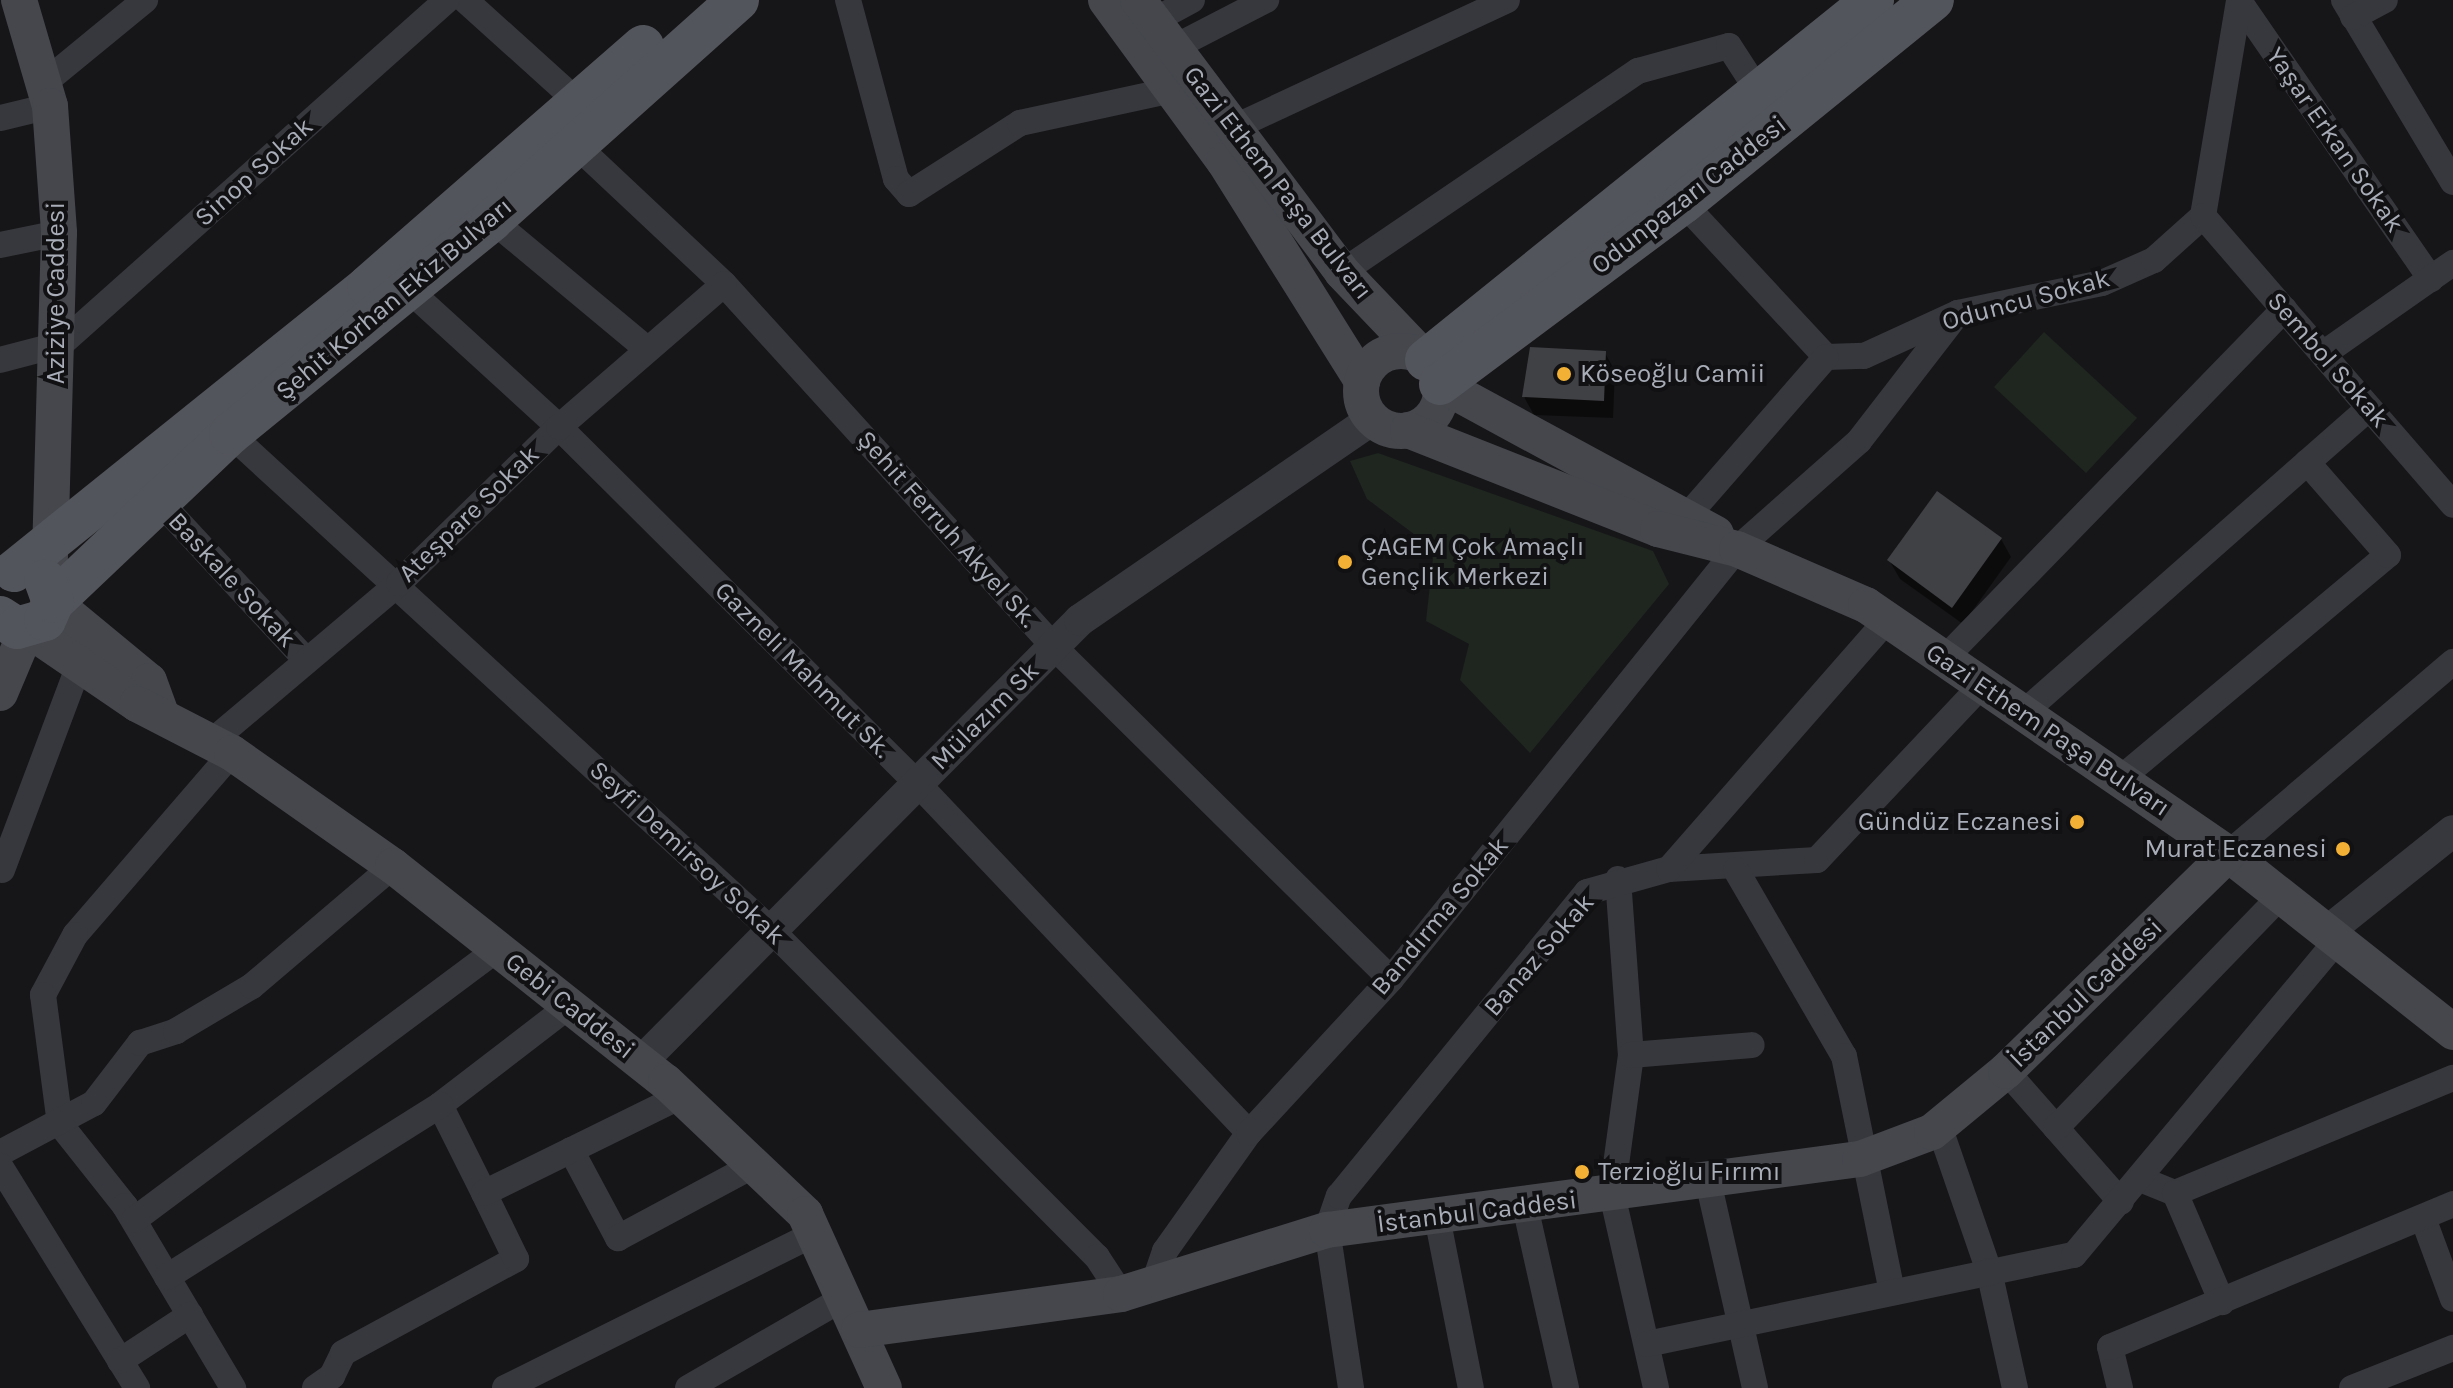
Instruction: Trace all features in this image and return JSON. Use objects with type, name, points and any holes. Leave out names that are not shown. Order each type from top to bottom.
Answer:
[{"type":"main road","name":"Aziziye Caddesi","points":[[0,693],[19,618],[49,539],[61,344],[59,233],[47,94],[19,0]]},
{"type":"main road","name":"Şehit Korhan Ekiz Bulvarı","points":[[7,576],[49,539],[368,286],[695,0]]},
{"type":"main road","name":"Şehit Korhan Ekiz Bulvarı","points":[[19,618],[158,500],[230,434],[492,220],[738,0]]},
{"type":"main road","name":"Gazi Ethem Paşa Bulvarı","points":[[1106,0],[1173,90],[1362,381]]},
{"type":"main road","name":"Odunpazarı Caddesi","points":[[1433,372],[1873,0]]},
{"type":"main road","name":"Odunpazarı Caddesi","points":[[1433,372],[1683,203],[1933,0]]},
{"type":"main road","name":"Gazi Ethem Paşa Bulvarı","points":[[1156,23],[1342,272],[1433,372],[1689,514],[1737,549],[1887,620],[2228,854],[2453,1032]]},
{"type":"main road","points":[[1388,353],[1433,372],[1437,408],[1408,430],[1372,419],[1362,381],[1388,353]]},
{"type":"main road","name":"Gazi Ethem Paşa Bulvarı","points":[[1408,430],[1658,529],[1737,549]]},
{"type":"main road","points":[[7,576],[33,571],[19,618],[149,681],[160,712]]},
{"type":"main road","name":"Gebi Caddesi","points":[[19,618],[80,663],[222,748],[393,866],[681,1096],[805,1214],[884,1388]]},
{"type":"main road","name":"İstanbul Caddesi","points":[[859,1330],[1137,1290],[1327,1230],[1860,1159],[1939,1126],[2006,1071],[2228,854]]},
{"type":"street","points":[[0,118],[47,94],[145,0]]},
{"type":"street","name":"Sinop Sokak","points":[[61,344],[447,0]]},
{"type":"street","points":[[465,0],[578,102]]},
{"type":"street","points":[[848,0],[896,179],[909,194],[1020,123],[1173,90]]},
{"type":"street","points":[[1156,23],[1192,0]]},
{"type":"street","points":[[1156,23],[1266,0]]},
{"type":"street","points":[[1235,127],[1507,0]]},
{"type":"street","points":[[2385,0],[2348,8],[2453,182]]},
{"type":"street","points":[[2203,216],[2239,1]]},
{"type":"street","name":"Yaşar Erkan Sokak","points":[[2239,1],[2446,272]]},
{"type":"street","points":[[1342,272],[1638,71],[1729,46],[1760,94]]},
{"type":"street","name":"Şehit Ferruh Akyel Sk.","points":[[575,144],[724,284],[1054,647],[1391,979]]},
{"type":"street","points":[[1683,203],[1826,357],[1689,514]]},
{"type":"street","name":"Sembol Sokak","points":[[2203,216],[2453,505]]},
{"type":"street","name":"Oduncu Sokak","points":[[1826,357],[1864,356],[1958,313],[2102,283],[2154,260],[2203,216]]},
{"type":"street","points":[[492,220],[647,349]]},
{"type":"street","points":[[0,245],[59,233]]},
{"type":"street","points":[[2323,354],[2446,272]]},
{"type":"street","name":"Ateşpare Sokak","points":[[60,1124],[43,995],[56,960],[222,748],[305,659],[399,583],[559,427],[724,284]]},
{"type":"street","name":"Gazneli Mahmut Sk.","points":[[409,290],[559,427],[918,784],[1249,1133]]},
{"type":"street","points":[[1944,659],[2284,309]]},
{"type":"street","name":"Bandırma Sokak","points":[[1137,1290],[1249,1133],[1391,979],[1737,549],[1859,441],[1958,313]]},
{"type":"street","points":[[0,360],[61,344]]},
{"type":"street","points":[[2023,713],[2369,408]]},
{"type":"street","name":"Mülazım Sk","points":[[641,1062],[1080,620],[1372,419]]},
{"type":"street","name":"Seyfi Demirsoy Sokak","points":[[230,434],[399,583],[770,929],[1097,1257],[1137,1290]]},
{"type":"street","points":[[2120,779],[2388,555],[2307,462]]},
{"type":"street","name":"Baskale Sokak","points":[[158,500],[305,659]]},
{"type":"street","points":[[1669,869],[1887,620]]},
{"type":"street","points":[[2228,854],[2453,662]]},
{"type":"street","points":[[2,870],[80,663]]},
{"type":"street","name":"Banaz Sokak","points":[[1327,1230],[1339,1196],[1587,892],[1618,879],[1669,869],[1736,870],[1817,860],[1982,685]]},
{"type":"street","points":[[1647,1344],[2074,1255],[2140,1179],[2332,936],[2453,831]]},
{"type":"street","points":[[0,1153],[60,1124],[94,1103],[140,1043],[176,1031],[252,986],[393,866]]},
{"type":"street","points":[[1736,870],[1844,1056],[1860,1159],[1892,1292]]},
{"type":"street","points":[[1618,879],[1631,1055],[1612,1194],[1656,1388]]},
{"type":"street","points":[[2056,1128],[2281,896]]},
{"type":"street","points":[[134,1220],[498,949]]},
{"type":"street","points":[[167,1277],[440,1105],[569,1006]]},
{"type":"street","points":[[1631,1055],[1752,1045]]},
{"type":"street","points":[[2006,1071],[2121,1202]]},
{"type":"street","points":[[2140,1179],[2175,1193],[2453,1078]]},
{"type":"street","points":[[484,1193],[681,1096]]},
{"type":"street","points":[[329,1384],[343,1353],[516,1259],[440,1105]]},
{"type":"street","points":[[60,1124],[134,1220],[233,1388]]},
{"type":"street","points":[[1939,1126],[1989,1271],[2015,1388]]},
{"type":"street","points":[[571,1150],[618,1238],[754,1165]]},
{"type":"street","points":[[0,1166],[124,1378],[190,1315]]},
{"type":"street","points":[[1708,1181],[1744,1324],[1755,1388]]},
{"type":"street","points":[[2175,1193],[2222,1302]]},
{"type":"street","points":[[2120,1388],[2110,1347],[2453,1204]]},
{"type":"street","points":[[1525,1206],[1566,1388]]},
{"type":"street","points":[[1437,1217],[1471,1388]]},
{"type":"street","points":[[2423,1218],[2453,1299]]},
{"type":"street","points":[[1327,1230],[1351,1388]]},
{"type":"street","points":[[505,1388],[814,1234]]},
{"type":"street","points":[[688,1388],[844,1298]]},
{"type":"street","points":[[2352,1388],[2453,1348]]},
{"type":"shaded area","points":[[2044,332],[2137,418],[2086,473],[1994,387]]},
{"type":"shaded area","points":[[1378,453],[1653,551],[1669,584],[1530,753],[1460,680],[1469,644],[1426,621],[1434,549],[1367,499],[1350,461]]},
{"type":"building","name":"Köseoğlu Camii","points":[[1530,347],[1606,351],[1604,401],[1522,397]]},
{"type":"building","points":[[1937,491],[2002,538],[1952,608],[1887,560]]},
{"type":"place","name":"Köseoğlu Camii","points":[[1564,374]]},
{"type":"place","name":"ÇAGEM Çok Amaçlı Gençlik Merkezi","points":[[1345,562]]},
{"type":"place","name":"Gündüz Eczanesi","points":[[2077,822]]},
{"type":"place","name":"Murat Eczanesi","points":[[2343,849]]},
{"type":"place","name":"Terzioğlu Fırımı","points":[[1582,1172]]}]
